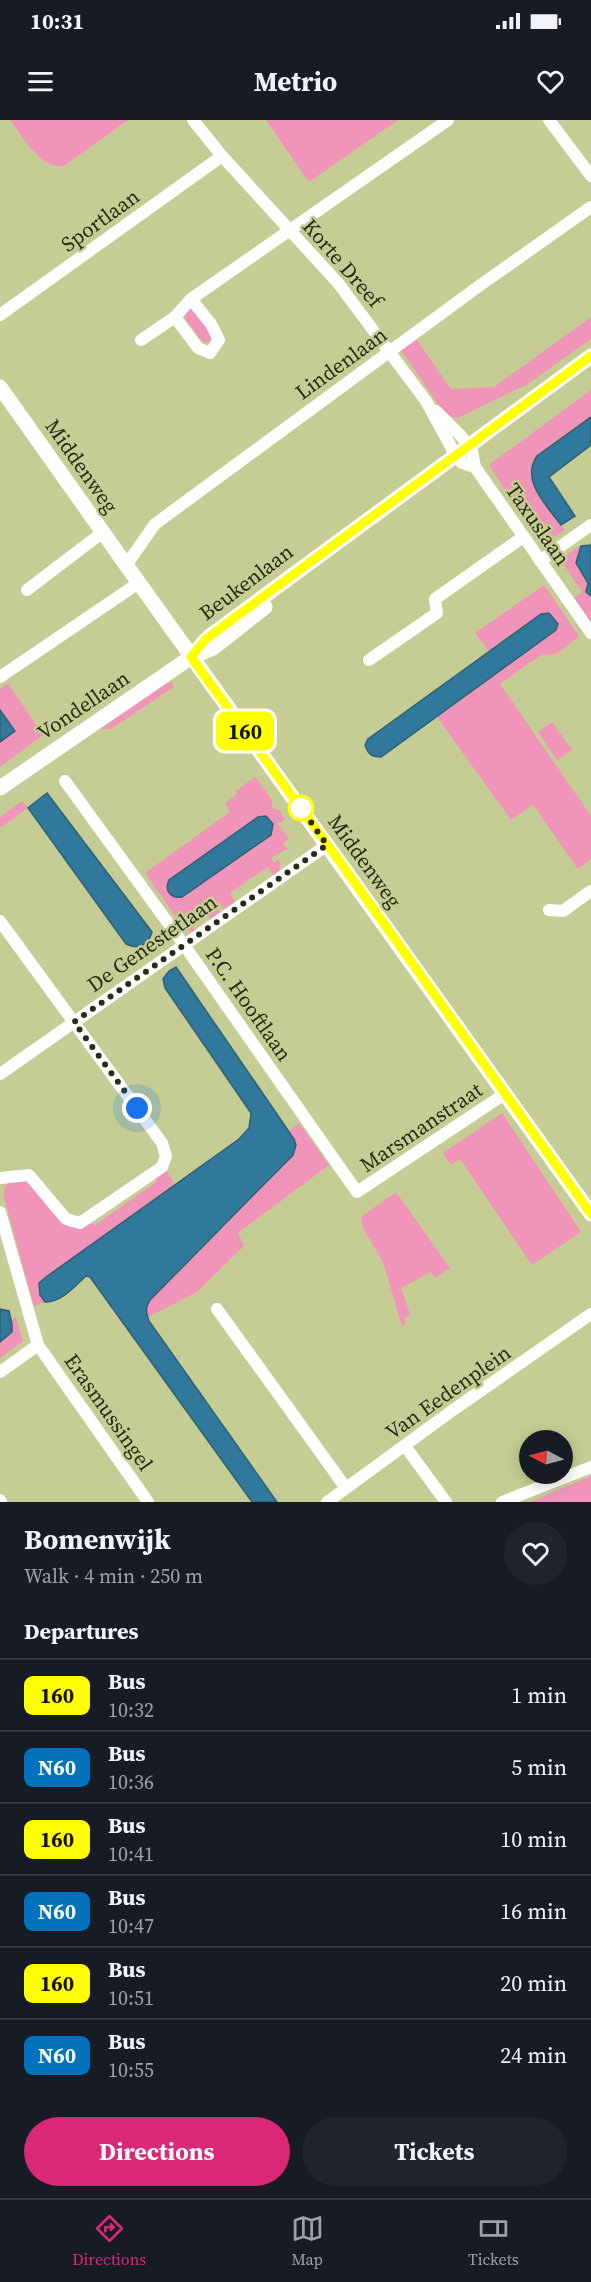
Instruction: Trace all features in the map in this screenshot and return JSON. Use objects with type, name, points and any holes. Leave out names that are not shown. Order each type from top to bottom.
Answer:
[{"type":"street","name":"Korte Dreef","points":[[193,120],[222,156],[338,283],[464,453]]},
{"type":"street","points":[[141,340],[175,317],[191,299],[448,120]]},
{"type":"street","points":[[549,120],[591,176]]},
{"type":"street","name":"Sportlaan","points":[[0,315],[222,156]]},
{"type":"street","name":"Lindenlaan","points":[[127,564],[155,524],[591,207]]},
{"type":"street","points":[[175,317],[198,348],[210,353],[219,340],[211,324],[191,299]]},
{"type":"street","name":"Beukenlaan","points":[[191,657],[213,648],[591,356]]},
{"type":"street","name":"Beukenlaan","points":[[464,453],[591,365]]},
{"type":"street","name":"Middenweg","points":[[0,387],[591,1214]]},
{"type":"street","name":"Taxuslaan","points":[[464,453],[591,633]]},
{"type":"street","points":[[540,561],[591,525]]},
{"type":"street","points":[[27,590],[104,532]]},
{"type":"street","points":[[369,660],[437,613],[435,598],[523,537]]},
{"type":"street","points":[[0,677],[140,582]]},
{"type":"street","name":"Vondellaan","points":[[0,788],[191,657]]},
{"type":"street","name":"P.C. Hooftlaan","points":[[65,781],[184,945],[357,1192]]},
{"type":"street","name":"De Genestetlaan","points":[[0,1074],[327,845]]},
{"type":"street","points":[[549,910],[563,911],[591,891]]},
{"type":"street","points":[[0,921],[162,1143],[166,1156],[162,1167],[80,1223],[66,1219],[29,1175],[0,1178]]},
{"type":"street","name":"Marsmanstraat","points":[[357,1192],[506,1093]]},
{"type":"street","name":"Erasmussingel","points":[[0,1212],[38,1345],[148,1502]]},
{"type":"street","points":[[218,1309],[346,1488]]},
{"type":"street","name":"Van Eedenplein","points":[[327,1502],[591,1314]]},
{"type":"street","points":[[0,1372],[38,1345]]},
{"type":"street","points":[[405,1446],[446,1502]]},
{"type":"street","points":[[502,1502],[591,1467]]},
{"type":"shaded area","points":[[10,120],[128,120],[64,166],[55,166],[47,163],[26,143]]},
{"type":"shaded area","points":[[266,120],[398,120],[309,182]]},
{"type":"shaded area","points":[[190,308],[212,334],[210,342],[202,341],[185,318],[184,314]]},
{"type":"shaded area","points":[[591,317],[591,339],[526,385],[458,418],[448,416],[440,407],[401,350],[416,339],[451,389],[494,387]]},
{"type":"shaded area","points":[[591,390],[591,417],[537,456],[531,464],[535,489],[565,530],[546,542],[518,502],[514,504],[489,465]]},
{"type":"shaded area","points":[[581,545],[576,563],[588,583],[586,592],[591,596],[591,622],[574,598],[582,592],[560,559]]},
{"type":"shaded area","points":[[544,585],[579,636],[557,654],[541,655],[500,684],[591,816],[591,859],[578,869],[533,805],[511,820],[437,717],[556,630],[558,624],[554,617],[541,614],[489,651],[475,633]]},
{"type":"shaded area","points":[[171,681],[174,687],[111,729],[100,729]]},
{"type":"shaded area","points":[[8,683],[43,735],[0,767],[0,742],[15,731],[0,710],[0,689]]},
{"type":"shaded area","points":[[552,722],[572,750],[557,760],[538,732]]},
{"type":"shaded area","points":[[255,777],[272,800],[272,808],[279,810],[285,819],[278,824],[289,839],[283,843],[287,849],[271,858],[274,863],[278,860],[280,863],[279,873],[274,876],[268,867],[230,893],[235,902],[224,909],[219,902],[215,904],[220,912],[210,919],[205,911],[190,921],[196,932],[185,930],[145,873],[230,812],[225,803],[237,794],[236,791]]},
{"type":"shaded area","points":[[22,801],[28,808],[0,828],[0,817]]},
{"type":"shaded area","points":[[502,1113],[581,1232],[532,1265],[460,1159],[451,1165],[443,1153]]},
{"type":"shaded area","points":[[299,1123],[329,1165],[238,1233],[244,1246],[197,1292],[148,1317],[146,1307],[150,1300],[293,1155],[294,1139],[289,1131]]},
{"type":"shaded area","points":[[165,1169],[175,1184],[39,1283],[40,1295],[45,1302],[34,1306],[4,1198],[7,1185],[10,1182],[28,1179],[52,1213],[55,1211],[69,1227],[80,1228],[91,1223],[95,1225],[156,1182],[156,1175]]},
{"type":"shaded area","points":[[396,1192],[450,1268],[435,1278],[431,1272],[401,1288],[410,1314],[404,1319],[406,1323],[402,1326],[383,1262],[363,1228],[361,1217]]},
{"type":"shaded area","points":[[16,1317],[23,1341],[0,1358],[0,1342],[12,1332],[12,1320]]},
{"type":"shaded area","points":[[591,1476],[591,1502],[530,1502],[573,1484]]},
{"type":"water","points":[[591,417],[591,445],[549,477],[575,516],[561,525],[537,492],[533,483],[533,465],[537,456]]},
{"type":"water","points":[[591,545],[591,596],[586,592],[588,583],[576,563],[581,546]]},
{"type":"water","points":[[549,613],[558,624],[556,630],[381,757],[372,756],[369,753],[365,745],[368,739],[541,614]]},
{"type":"water","points":[[0,710],[15,731],[0,742]]},
{"type":"water","points":[[47,793],[152,932],[148,941],[142,946],[135,947],[126,944],[28,808]]},
{"type":"water","points":[[266,816],[273,824],[271,835],[182,897],[175,897],[169,893],[167,888],[169,880],[258,817]]},
{"type":"water","points":[[176,967],[296,1145],[293,1155],[150,1300],[147,1313],[149,1321],[277,1502],[252,1502],[90,1277],[86,1276],[57,1300],[45,1302],[40,1295],[39,1283],[46,1277],[239,1139],[249,1128],[251,1113],[165,988],[163,979],[169,971]]},
{"type":"water","points":[[0,1309],[9,1311],[12,1332],[0,1342]]},
{"type":"bus line","name":"160","points":[[591,356],[226,624],[205,640],[191,657],[591,1214]]},
{"type":"route","points":[[137,1108],[74,1022],[327,845],[301,808]]}]
